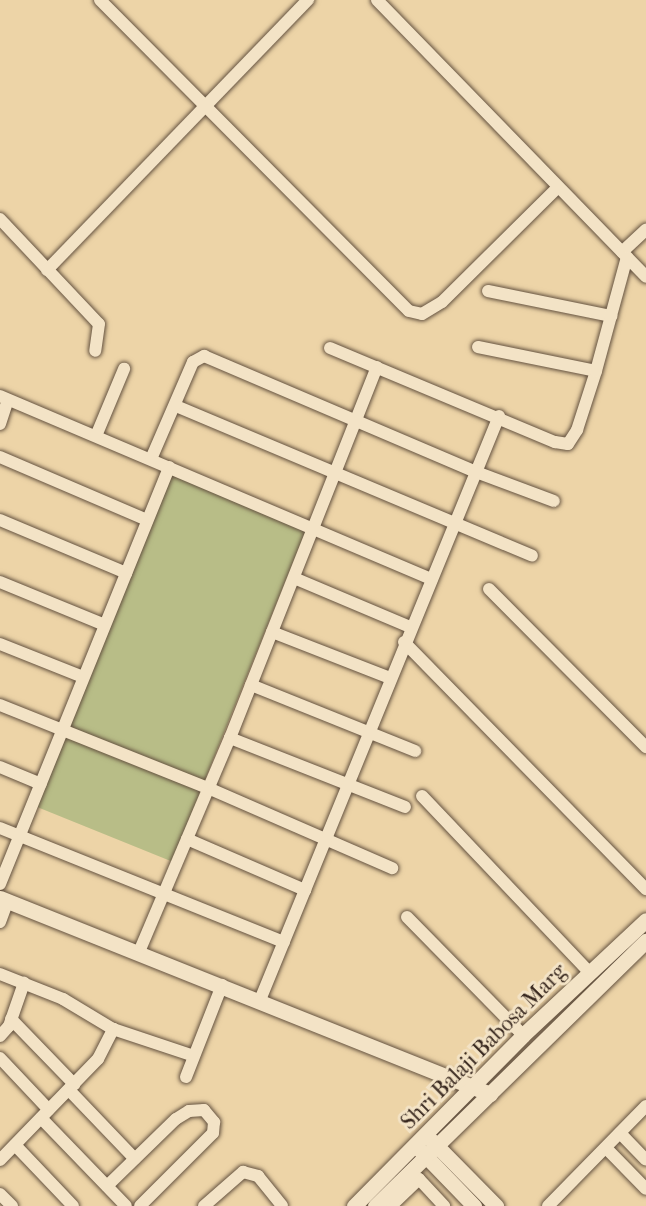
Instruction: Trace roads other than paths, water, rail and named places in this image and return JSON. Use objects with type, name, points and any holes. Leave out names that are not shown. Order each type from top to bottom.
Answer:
[{"type":"street","points":[[100,0],[396,303],[416,314],[428,312],[442,302],[557,188]]},
{"type":"street","points":[[47,270],[308,0]]},
{"type":"street","points":[[377,0],[557,188],[646,277]]},
{"type":"street","points":[[0,219],[100,326],[95,351]]},
{"type":"street","points":[[330,348],[499,416],[555,442],[568,444],[577,430],[596,371],[624,255],[644,236]]},
{"type":"street","points":[[488,291],[611,316]]},
{"type":"street","points":[[478,346],[596,371]]},
{"type":"street","points":[[151,459],[176,406],[193,362],[204,356],[476,472],[554,501]]},
{"type":"street","points":[[139,952],[230,738],[377,367]]},
{"type":"street","points":[[96,436],[124,369]]},
{"type":"street","points":[[0,424],[4,398],[432,579]]},
{"type":"street","points":[[176,406],[334,475],[455,522],[532,556]]},
{"type":"street","points":[[260,1000],[410,627],[499,416]]},
{"type":"street","points":[[0,458],[147,520]]},
{"type":"street","points":[[0,884],[4,862],[20,836],[169,467]]},
{"type":"street","points":[[0,520],[126,573]]},
{"type":"street","points":[[294,578],[410,627]]},
{"type":"street","points":[[0,582],[105,625]]},
{"type":"street","points":[[489,589],[646,747]]},
{"type":"street","points":[[272,632],[390,678]]},
{"type":"street","points":[[404,642],[646,889]]},
{"type":"street","points":[[0,644],[84,677]]},
{"type":"street","points":[[251,685],[415,751]]},
{"type":"street","points":[[0,705],[326,837],[392,868]]},
{"type":"street","points":[[230,738],[405,807]]},
{"type":"street","points":[[0,768],[40,784]]},
{"type":"street","points":[[422,796],[590,973]]},
{"type":"street","points":[[0,828],[284,942]]},
{"type":"street","points":[[187,839],[305,890]]},
{"type":"street","points":[[0,922],[4,899],[490,1094]]},
{"type":"street","points":[[407,917],[523,1035]]},
{"type":"street","name":"Shri Balaji Babosa Marg","points":[[375,1206],[471,1088],[523,1035],[646,920]]},
{"type":"street","name":"Shri Balaji Babosa Marg","points":[[354,1206],[490,1094],[646,941]]},
{"type":"street","points":[[0,974],[63,999],[113,1029],[194,1056]]},
{"type":"street","points":[[0,1036],[11,1019],[24,983]]},
{"type":"street","points":[[186,1077],[222,985]]},
{"type":"street","points":[[11,1019],[135,1159]]},
{"type":"street","points":[[0,1160],[98,1059],[113,1029]]},
{"type":"street","points":[[0,1058],[45,1114],[126,1206]]},
{"type":"street","points":[[548,1206],[646,1106]]},
{"type":"street","points":[[107,1186],[189,1111],[197,1108],[210,1115],[213,1133],[207,1141],[140,1206]]},
{"type":"street","points":[[620,1133],[646,1160]]},
{"type":"street","points":[[15,1145],[73,1206]]},
{"type":"street","points":[[426,1146],[474,1206]]},
{"type":"street","points":[[426,1146],[496,1206]]},
{"type":"street","points":[[606,1148],[646,1189]]},
{"type":"street","points":[[204,1206],[243,1172],[258,1176],[282,1206]]},
{"type":"street","points":[[393,1205],[419,1179],[444,1206]]},
{"type":"street","points":[[0,1194],[12,1206]]}]
